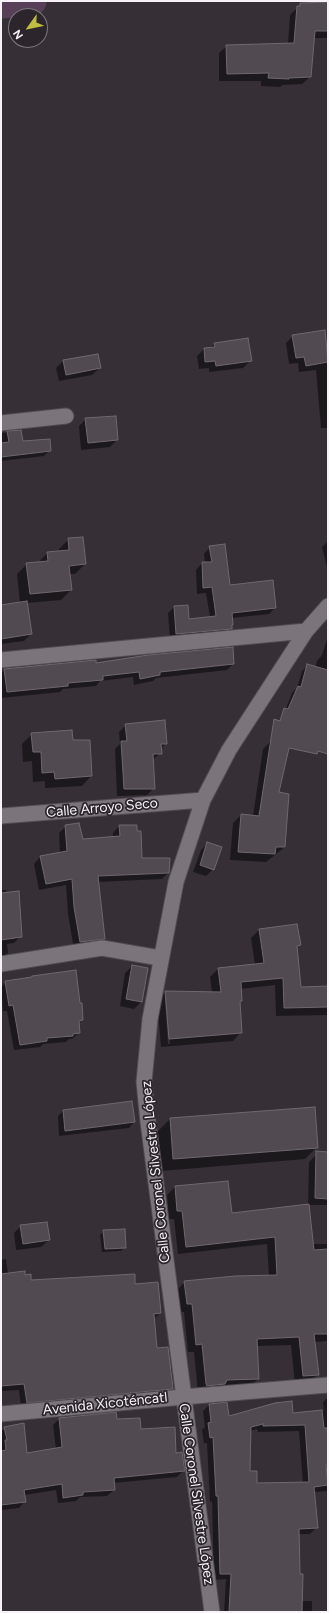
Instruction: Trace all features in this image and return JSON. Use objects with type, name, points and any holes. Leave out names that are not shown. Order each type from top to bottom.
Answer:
[{"type":"street","points":[[1,423],[66,416]]},
{"type":"street","name":"Calle Coronel Silvestre López","points":[[212,1612],[183,1397],[144,1082],[150,1019],[160,958],[176,882],[203,800],[229,750],[306,631],[328,606]]},
{"type":"street","points":[[1,660],[306,631]]},
{"type":"street","name":"Calle Arroyo Seco","points":[[1,816],[203,800]]},
{"type":"street","points":[[1,964],[102,948],[160,958]]},
{"type":"street","name":"Avenida Xicoténcatl","points":[[1,1414],[328,1385]]},
{"type":"building","points":[[328,2],[328,31],[315,31],[311,77],[289,79],[268,78],[269,73],[227,74],[226,45],[294,43],[297,6],[300,6],[300,3]]},
{"type":"building","points":[[325,330],[328,362],[306,366],[304,357],[296,358],[292,335]]},
{"type":"building","points":[[248,338],[252,361],[216,366],[215,361],[205,362],[204,348],[215,347],[214,343]]},
{"type":"building","points":[[98,354],[101,368],[66,375],[63,360]]},
{"type":"building","points":[[116,416],[118,440],[88,443],[85,418]]},
{"type":"building","points":[[21,430],[23,441],[50,439],[51,451],[1,457],[1,443],[9,442],[7,431]]},
{"type":"building","points":[[83,537],[86,564],[69,566],[72,590],[30,594],[26,563],[48,561],[47,552],[69,550],[68,538]]},
{"type":"building","points":[[225,544],[230,585],[273,580],[276,608],[232,613],[232,629],[176,634],[174,606],[188,605],[189,619],[216,616],[212,587],[203,588],[202,562],[212,562],[209,546]]},
{"type":"building","points":[[27,601],[32,634],[1,639],[1,605]]},
{"type":"building","points":[[233,647],[234,664],[160,672],[160,675],[140,679],[139,672],[103,676],[103,680],[68,683],[68,686],[7,692],[4,669],[96,660],[96,663],[148,655]]},
{"type":"building","points":[[307,664],[328,670],[328,754],[318,751],[317,754],[289,748],[279,792],[289,794],[285,847],[276,847],[275,854],[238,852],[241,814],[259,816],[274,719],[280,721],[284,708],[288,709],[298,686],[301,687]]},
{"type":"building","points":[[165,720],[167,744],[161,744],[162,754],[153,754],[155,789],[124,789],[121,741],[127,741],[125,724]]},
{"type":"building","points":[[72,730],[73,740],[90,740],[92,776],[55,779],[54,772],[42,773],[41,752],[33,752],[31,733]]},
{"type":"building","points":[[79,823],[83,839],[120,836],[119,825],[137,825],[137,831],[141,831],[142,858],[170,858],[169,873],[98,876],[105,939],[80,942],[74,907],[72,879],[46,884],[40,856],[67,851],[65,825]]},
{"type":"building","points":[[207,842],[222,847],[214,870],[200,865]]},
{"type":"building","points":[[19,891],[22,937],[1,940],[1,893]]},
{"type":"building","points":[[297,924],[301,945],[297,946],[301,987],[328,986],[328,1007],[284,1008],[283,978],[241,982],[242,1001],[240,1001],[242,1033],[169,1039],[165,991],[221,992],[218,968],[264,963],[259,929]]},
{"type":"building","points":[[132,965],[148,968],[142,1002],[126,999]]},
{"type":"building","points":[[76,970],[80,1003],[82,1003],[83,1020],[79,1021],[80,1033],[73,1034],[73,1036],[47,1038],[47,1041],[20,1045],[13,1005],[9,1006],[5,981]]},
{"type":"building","points":[[132,1101],[135,1122],[65,1131],[63,1110]]},
{"type":"building","points":[[315,1107],[318,1148],[173,1159],[170,1118]]},
{"type":"building","points":[[316,1151],[328,1152],[328,1199],[315,1198]]},
{"type":"building","points":[[228,1181],[232,1213],[309,1204],[314,1250],[328,1249],[328,1334],[314,1334],[319,1375],[303,1376],[299,1337],[257,1339],[259,1379],[227,1380],[225,1384],[207,1386],[206,1384],[202,1344],[196,1345],[192,1304],[187,1304],[184,1281],[235,1276],[277,1275],[275,1237],[186,1247],[182,1211],[177,1211],[175,1186]]},
{"type":"building","points":[[47,1222],[50,1240],[23,1244],[20,1225]]},
{"type":"building","points":[[125,1229],[126,1248],[105,1249],[103,1230]]},
{"type":"building","points":[[25,1271],[25,1275],[31,1274],[31,1280],[135,1274],[135,1284],[158,1282],[161,1313],[154,1314],[157,1348],[168,1347],[173,1389],[27,1403],[24,1384],[1,1386],[1,1274]]},
{"type":"building","points":[[292,1401],[293,1413],[322,1410],[324,1428],[327,1428],[328,1465],[326,1465],[328,1485],[314,1487],[318,1528],[299,1529],[300,1574],[303,1574],[302,1612],[229,1612],[231,1574],[220,1574],[218,1496],[216,1496],[213,1437],[210,1438],[208,1423],[211,1422],[209,1404],[227,1402],[229,1416],[275,1403]],"holes":[[[263,1424],[263,1426],[305,1425],[309,1482],[257,1483],[257,1471],[250,1471],[251,1427]]]},
{"type":"building","points":[[116,1412],[117,1419],[140,1418],[141,1429],[175,1427],[176,1453],[182,1452],[185,1471],[114,1478],[115,1490],[83,1492],[83,1495],[63,1498],[62,1484],[24,1490],[26,1502],[1,1505],[1,1451],[6,1450],[5,1440],[7,1440],[4,1427],[24,1423],[27,1453],[62,1447],[59,1418]]},
{"type":"waterway","points":[[1,3],[31,1]]}]
